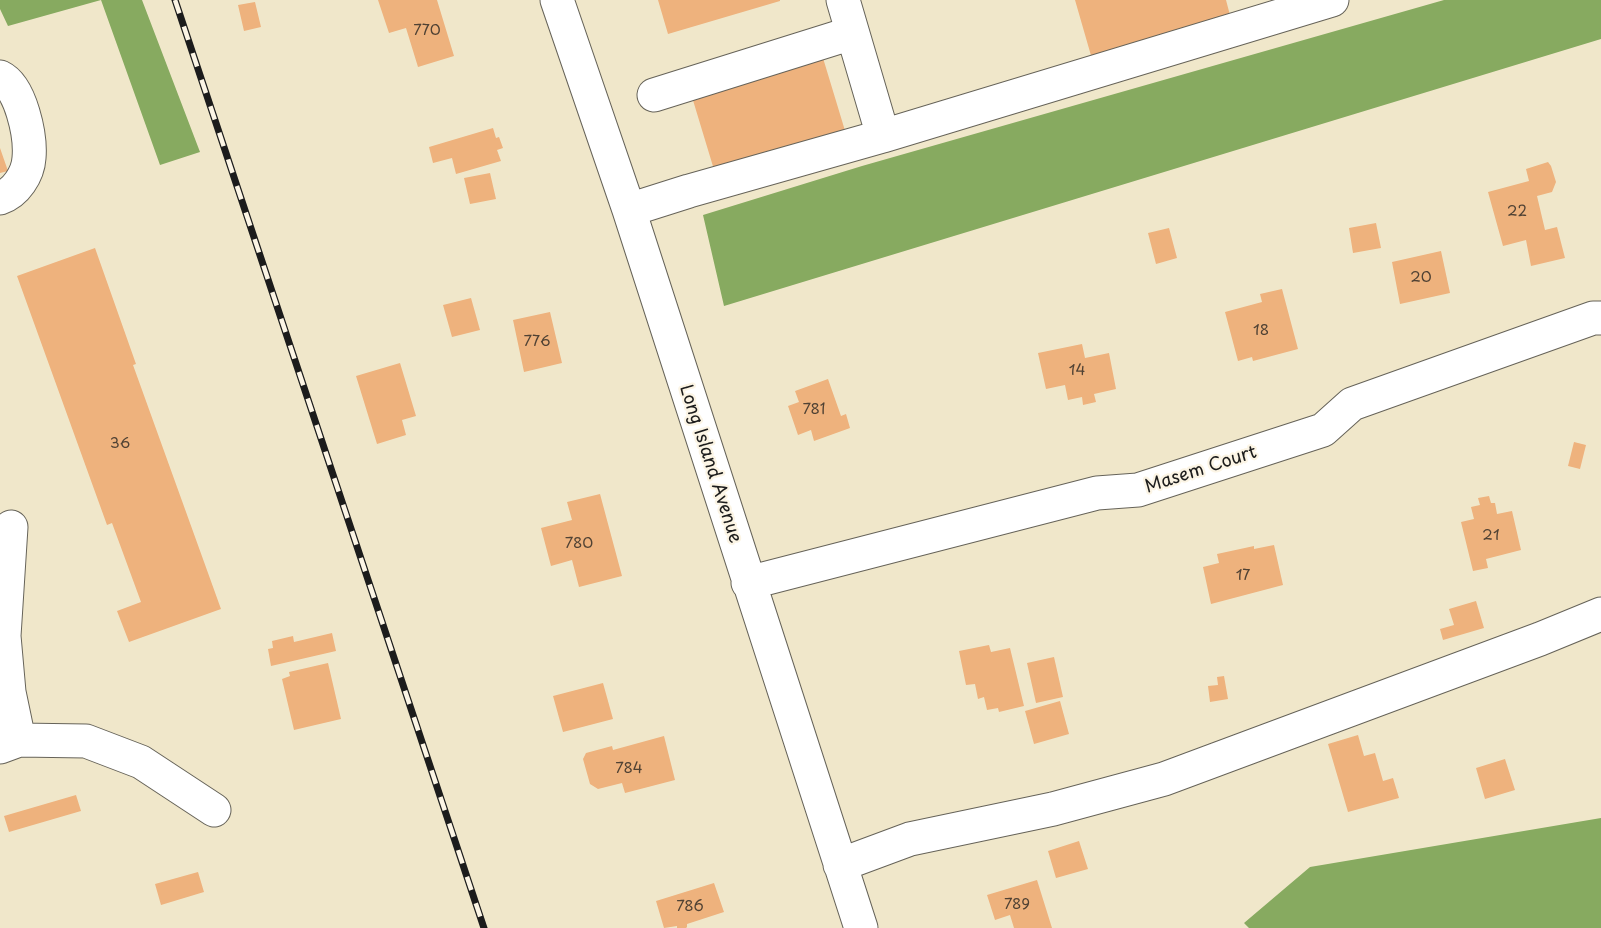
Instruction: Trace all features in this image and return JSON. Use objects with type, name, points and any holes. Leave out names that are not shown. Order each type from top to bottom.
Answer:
[{"type":"street","name":"Long Island Avenue","points":[[557,0],[629,210],[861,928]]},
{"type":"street","points":[[843,0],[883,136]]},
{"type":"street","points":[[629,210],[883,136],[1292,6],[1332,0]]},
{"type":"street","points":[[654,95],[852,33]]},
{"type":"street","points":[[0,77],[4,78],[19,99],[27,130],[30,159],[21,182],[6,196],[0,198]]},
{"type":"street","name":"Masem Court","points":[[748,583],[1097,493],[1138,490],[1323,430],[1352,404],[1593,318],[1601,318]]},
{"type":"street","points":[[11,527],[4,636],[9,692],[10,743],[86,741],[141,762],[214,810]]},
{"type":"street","points":[[840,866],[910,839],[1053,809],[1164,778],[1529,643],[1601,614]]},
{"type":"green space","points":[[0,0],[101,0],[8,26],[0,9]]},
{"type":"green space","points":[[101,0],[142,0],[200,152],[160,165]]},
{"type":"green space","points":[[1444,0],[1601,0],[1601,39],[724,306],[703,215],[862,166]]},
{"type":"green space","points":[[1601,818],[1601,928],[1249,928],[1244,923],[1310,867]]},
{"type":"building","points":[[378,0],[437,0],[454,56],[418,67],[406,28],[389,33]]},
{"type":"building","points":[[658,0],[780,0],[780,1],[668,34]]},
{"type":"building","points":[[1075,0],[1226,0],[1231,19],[1092,59]]},
{"type":"building","points":[[255,2],[261,27],[244,31],[238,5]]},
{"type":"building","points":[[823,58],[846,134],[715,173],[692,97]]},
{"type":"building","points":[[493,128],[503,148],[497,150],[501,161],[456,174],[452,158],[433,163],[429,147]]},
{"type":"building","points":[[0,148],[8,171],[0,173]]},
{"type":"building","points":[[1548,162],[1556,182],[1552,192],[1537,196],[1545,230],[1557,227],[1565,258],[1531,266],[1526,240],[1503,246],[1488,192],[1529,181],[1526,169]]},
{"type":"building","points":[[490,173],[496,199],[470,204],[464,178]]},
{"type":"building","points":[[1376,223],[1381,248],[1353,253],[1349,228]]},
{"type":"building","points":[[1169,228],[1177,258],[1156,264],[1148,233]]},
{"type":"building","points":[[95,248],[136,364],[133,365],[221,609],[129,642],[117,611],[141,602],[112,523],[107,525],[17,276]]},
{"type":"building","points":[[1441,251],[1450,293],[1400,304],[1392,262]]},
{"type":"building","points":[[1282,289],[1298,349],[1253,361],[1252,357],[1238,361],[1225,312],[1262,302],[1260,294]]},
{"type":"building","points":[[471,298],[480,330],[452,337],[443,305]]},
{"type":"building","points":[[550,312],[562,363],[524,372],[513,320]]},
{"type":"building","points":[[1082,344],[1085,358],[1109,353],[1116,389],[1094,394],[1096,402],[1083,405],[1082,397],[1068,400],[1065,385],[1046,389],[1038,353]]},
{"type":"building","points":[[400,363],[416,416],[402,420],[406,435],[377,444],[356,376]]},
{"type":"building","points":[[828,379],[841,416],[846,414],[850,428],[814,441],[811,430],[798,435],[788,406],[799,402],[795,391]]},
{"type":"building","points":[[1574,442],[1586,445],[1580,469],[1568,466]]},
{"type":"building","points":[[600,494],[622,576],[579,587],[572,560],[551,566],[541,528],[572,520],[567,502]]},
{"type":"building","points":[[1489,496],[1491,503],[1495,503],[1497,514],[1512,511],[1521,550],[1486,559],[1488,568],[1473,571],[1461,522],[1474,519],[1471,507],[1480,505],[1478,498]]},
{"type":"building","points":[[1274,545],[1283,585],[1211,604],[1203,567],[1219,563],[1217,554],[1254,546],[1254,549]]},
{"type":"building","points":[[1476,601],[1484,628],[1443,640],[1440,629],[1454,625],[1449,609]]},
{"type":"building","points":[[332,633],[336,651],[271,666],[268,649],[273,648],[272,641],[293,636],[294,642]]},
{"type":"building","points":[[989,645],[991,652],[1010,648],[1024,706],[999,712],[998,708],[987,710],[984,697],[978,699],[975,684],[966,685],[959,651]]},
{"type":"building","points":[[1054,657],[1063,697],[1036,703],[1027,663]]},
{"type":"building","points":[[328,663],[341,719],[294,730],[282,679],[290,676],[289,672]]},
{"type":"building","points":[[1224,676],[1228,699],[1210,702],[1208,686],[1218,685],[1217,677]]},
{"type":"building","points":[[603,683],[613,719],[563,732],[553,696]]},
{"type":"building","points":[[1060,701],[1069,734],[1034,744],[1025,711]]},
{"type":"building","points":[[1358,735],[1364,756],[1375,753],[1383,781],[1393,778],[1399,798],[1348,812],[1328,744]]},
{"type":"building","points":[[664,736],[675,780],[625,793],[622,783],[598,789],[590,784],[583,759],[586,753],[612,746],[613,750]]},
{"type":"building","points":[[1505,759],[1515,790],[1485,799],[1476,768]]},
{"type":"building","points":[[76,795],[81,811],[9,832],[4,816]]},
{"type":"building","points":[[1079,841],[1088,869],[1056,878],[1048,851]]},
{"type":"building","points":[[198,872],[204,892],[161,905],[155,884]]},
{"type":"building","points":[[1037,880],[1052,928],[1014,928],[1010,915],[995,920],[987,895]]},
{"type":"building","points":[[714,883],[724,912],[687,924],[686,928],[677,928],[677,926],[664,928],[656,901]]},
{"type":"railway","points":[[175,0],[484,928]]}]
